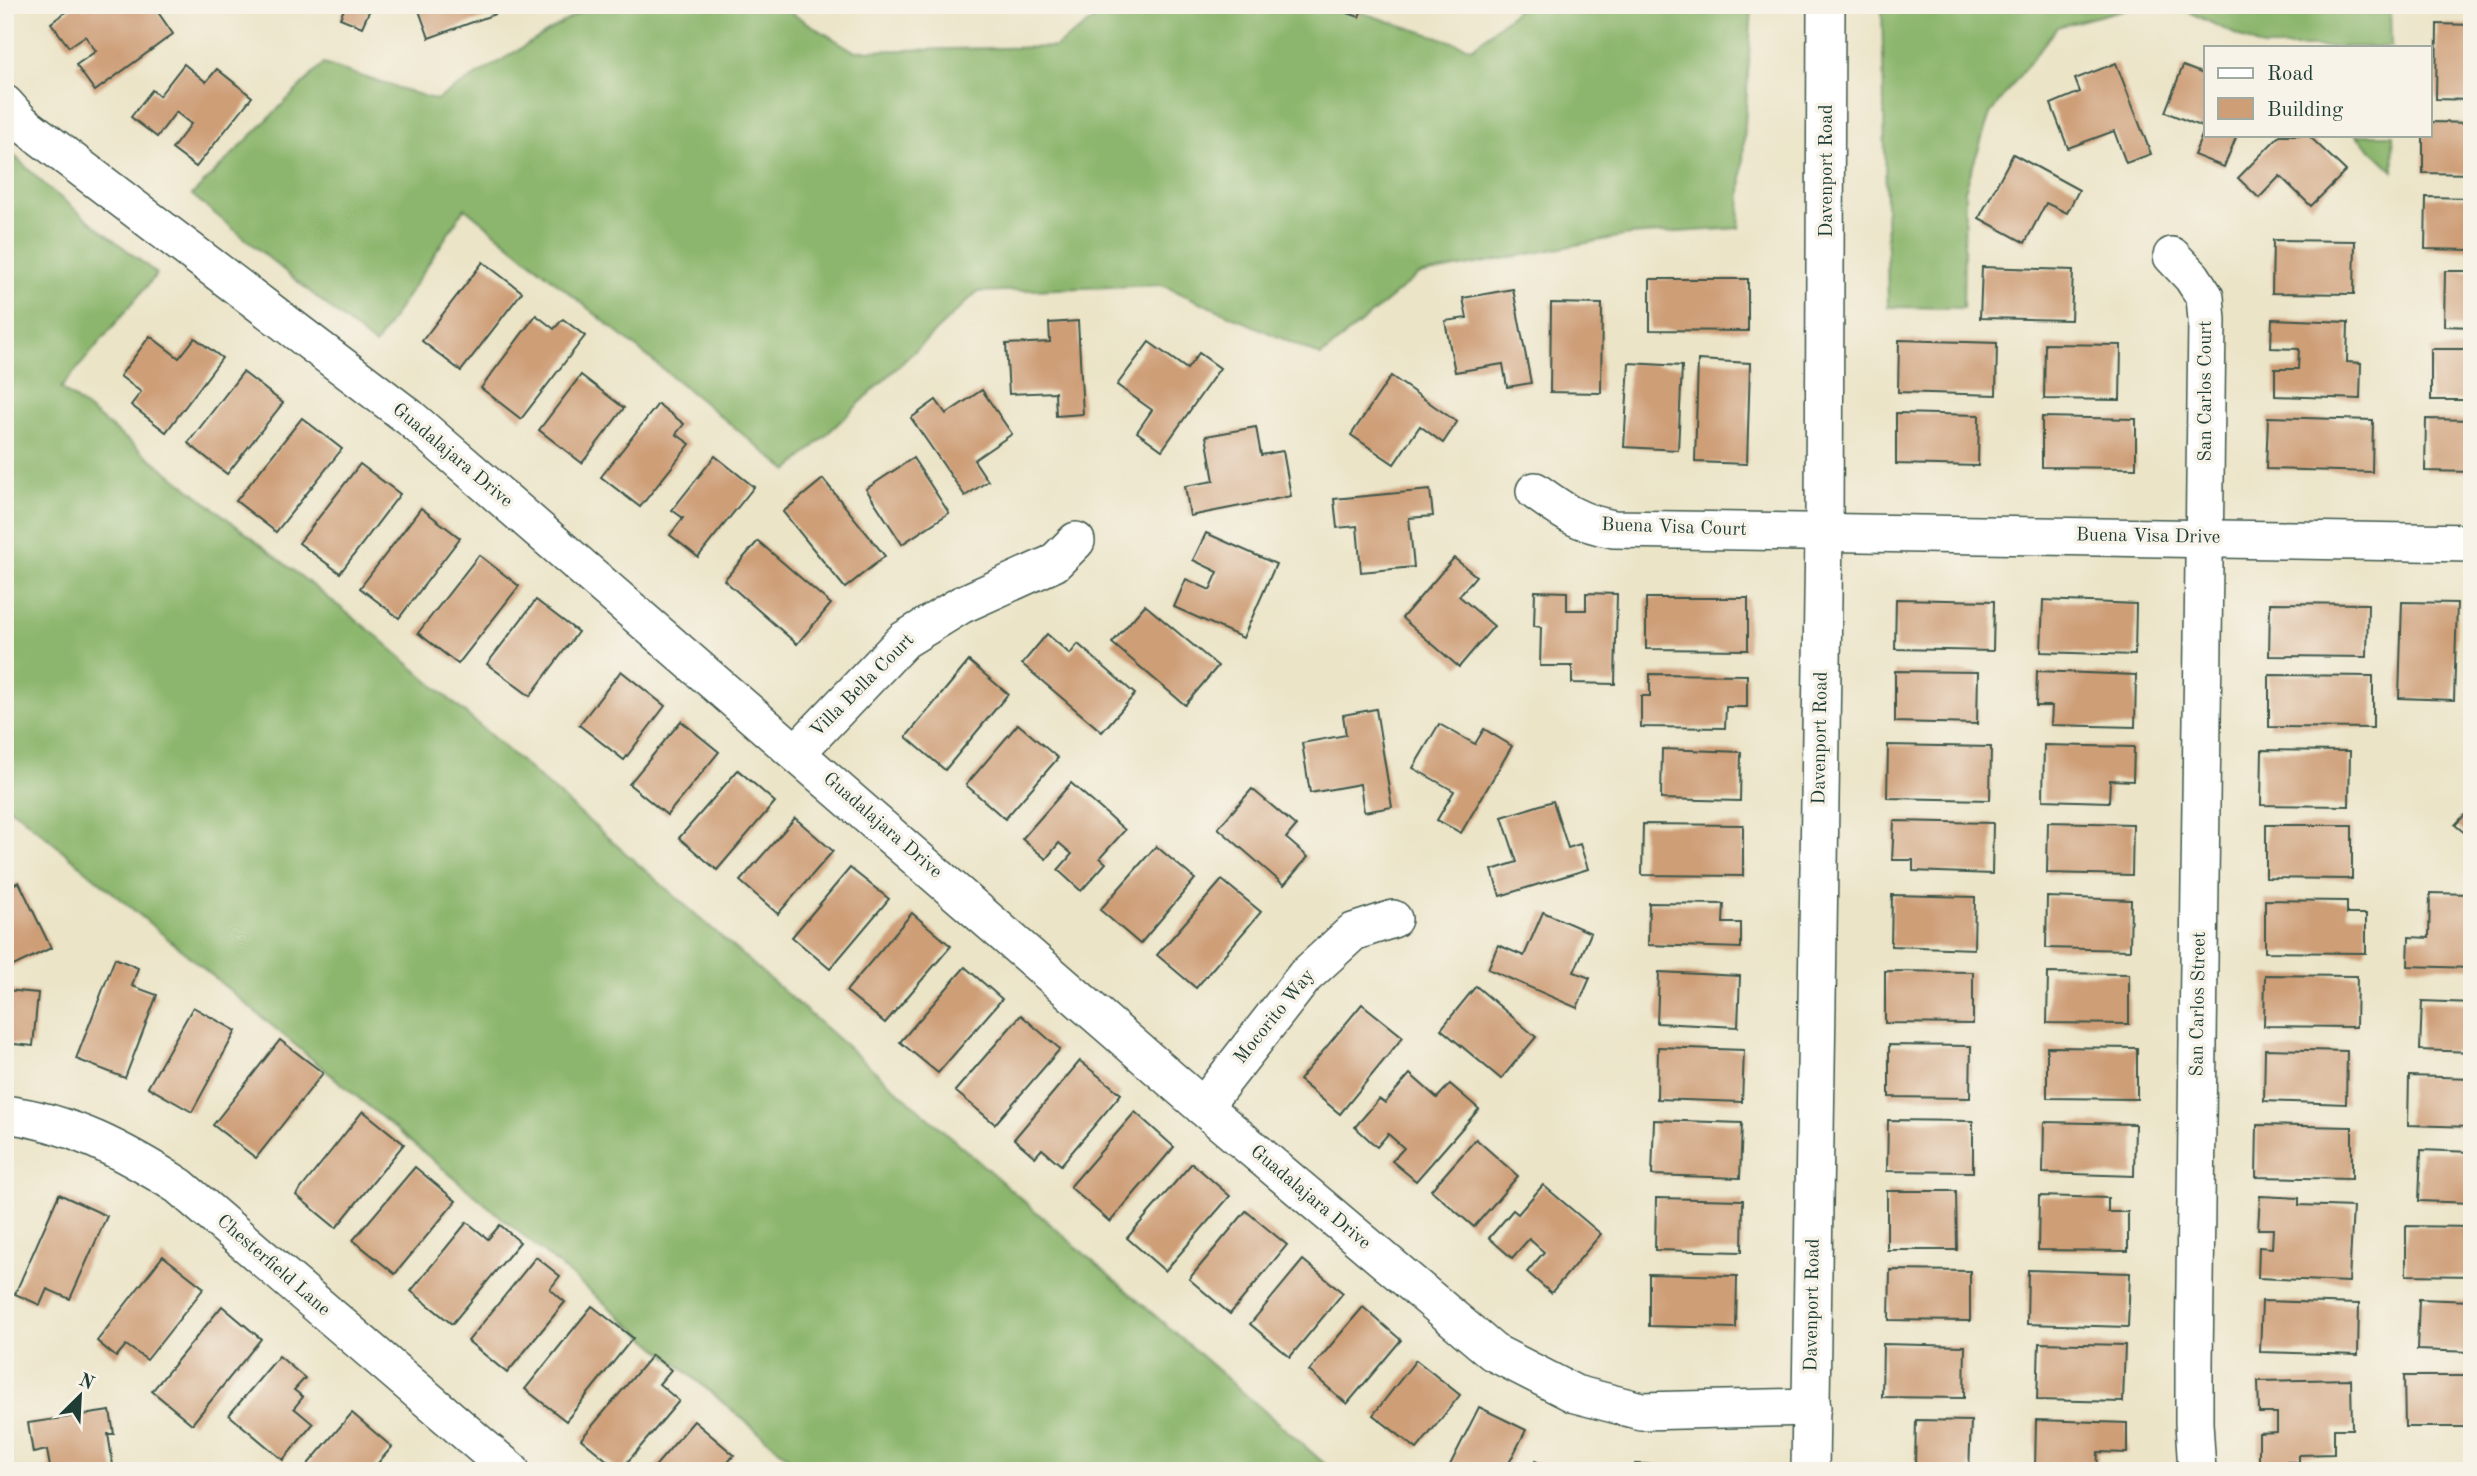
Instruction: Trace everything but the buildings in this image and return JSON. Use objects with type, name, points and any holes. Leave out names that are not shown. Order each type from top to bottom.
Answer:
[{"type":"street","name":"Davenport Road","points":[[1810,1471],[1824,531],[1826,5]]},
{"type":"street","name":"Guadalajara Drive","points":[[5,104],[22,123],[409,417],[1203,1107],[1493,1352],[1575,1394],[1642,1411],[1812,1407]]},
{"type":"street","name":"San Carlos Court","points":[[2172,256],[2192,277],[2205,297],[2206,538]]},
{"type":"street","name":"Buena Visa Court","points":[[1535,491],[1589,525],[1614,528],[1824,531]]},
{"type":"street","name":"Buena Visa Drive","points":[[1824,531],[2472,542]]},
{"type":"street","name":"San Carlos Street","points":[[2197,1471],[2194,1363],[2206,538]]},
{"type":"street","name":"Villa Bella Court","points":[[797,752],[904,640],[961,605],[1054,563],[1076,541]]},
{"type":"street","name":"Mocorito Way","points":[[1203,1107],[1305,976],[1353,932],[1393,919]]},
{"type":"street","name":"Chesterfield Lane","points":[[5,1114],[61,1125],[97,1139],[134,1158],[178,1186],[506,1469]]},
{"type":"green space","points":[[592,5],[778,5],[854,51],[1055,47],[1115,5],[1338,5],[1472,48],[1523,5],[1752,5],[1739,228],[1629,235],[1418,275],[1321,356],[1162,285],[977,292],[788,471],[465,208],[375,345],[192,195],[323,64],[436,100]]},
{"type":"green space","points":[[1882,5],[2141,5],[2057,27],[1990,114],[1965,190],[1963,308],[1888,307]]},
{"type":"green space","points":[[2174,5],[2390,5],[2391,46],[2260,46]]},
{"type":"green space","points":[[2357,136],[2393,136],[2394,171]]},
{"type":"green space","points":[[5,147],[47,187],[157,274],[61,388],[378,637],[1333,1471],[805,1471],[5,805]]}]
